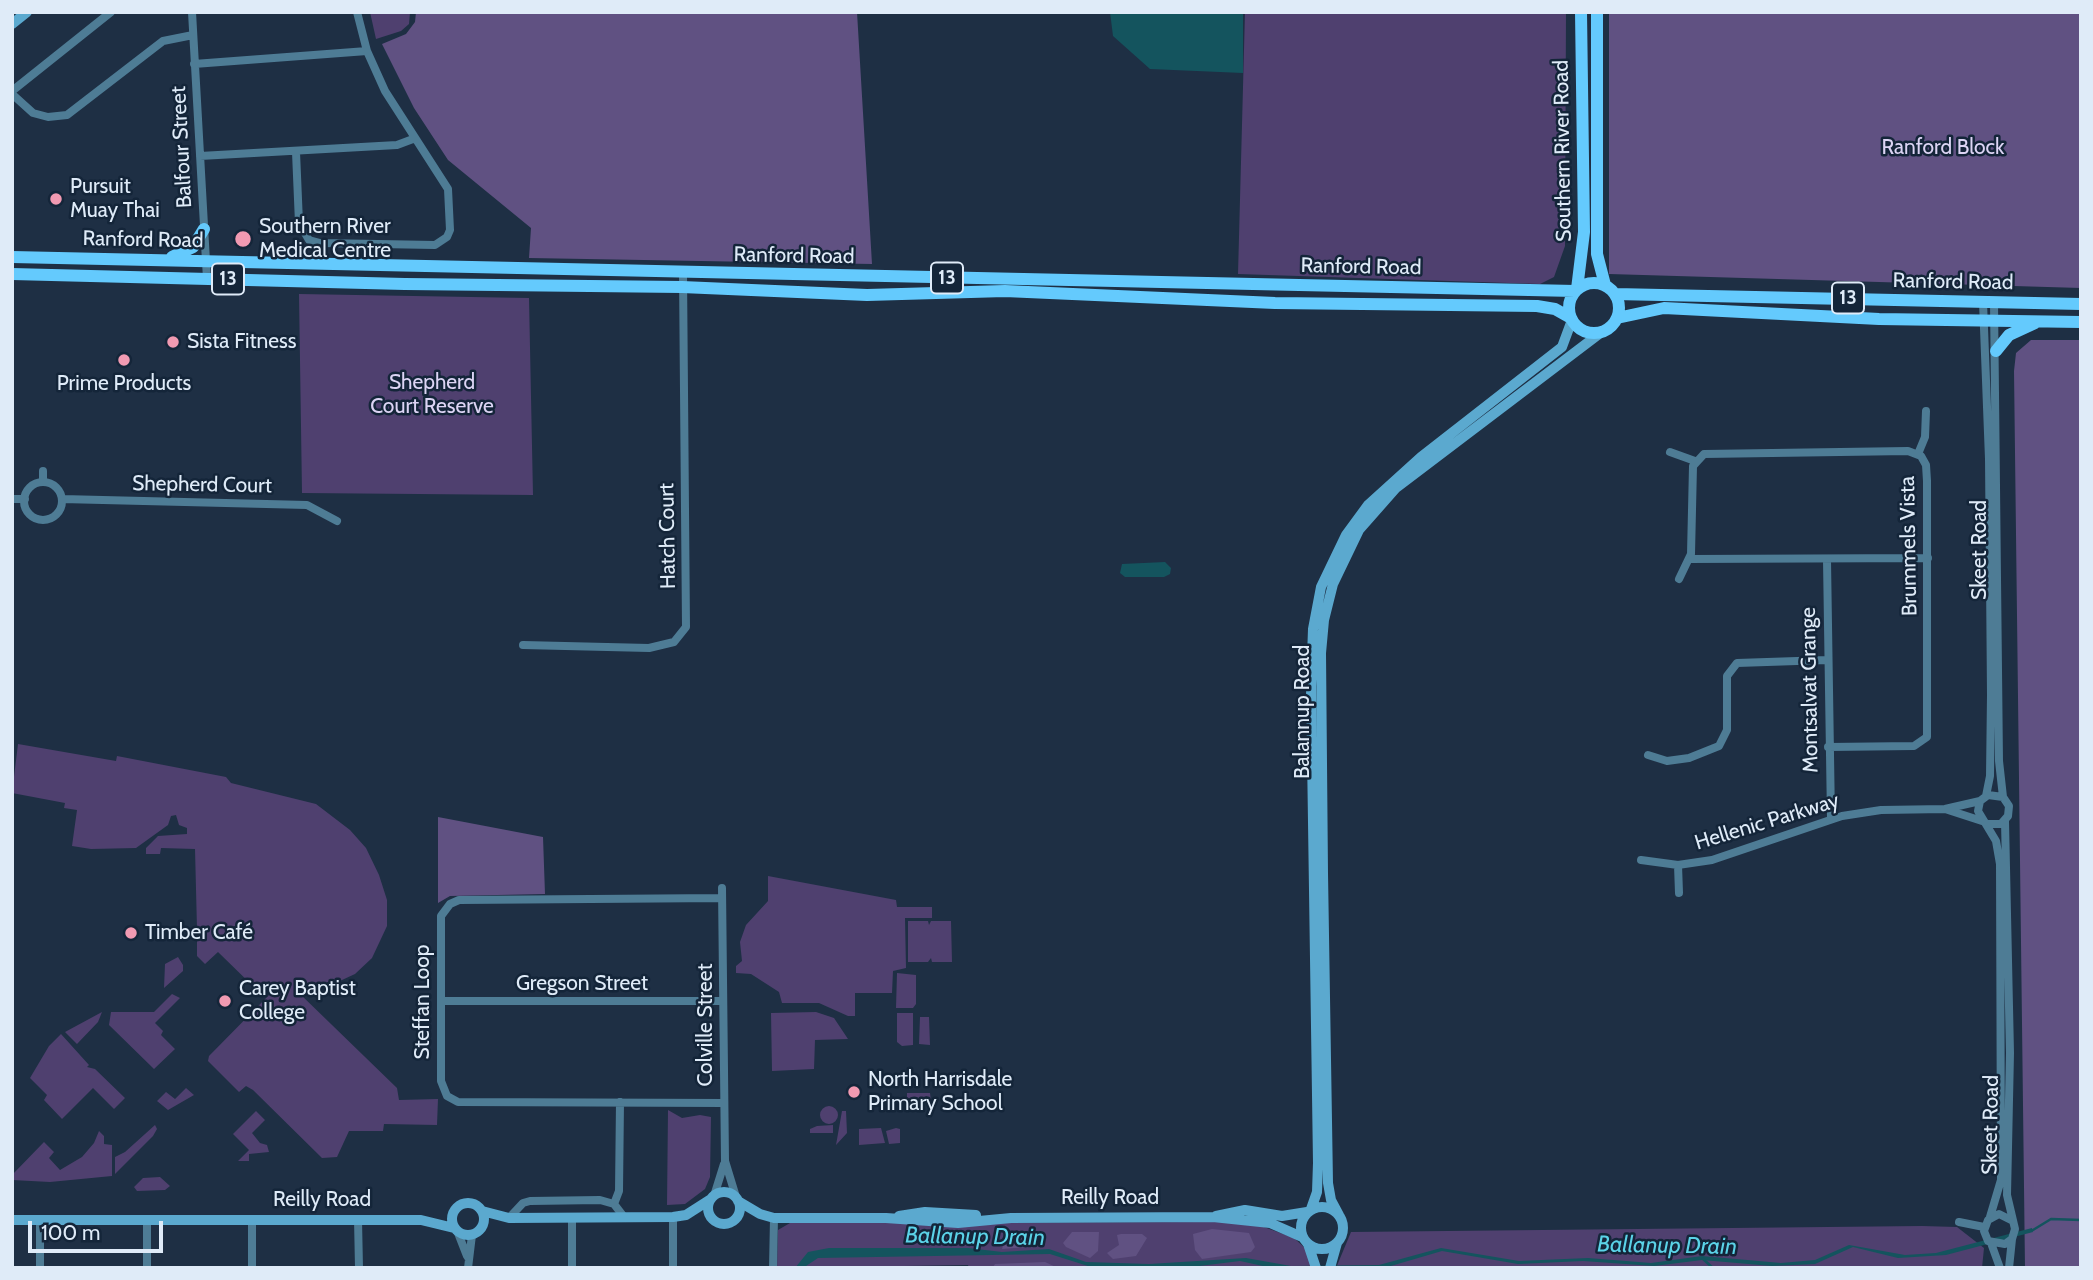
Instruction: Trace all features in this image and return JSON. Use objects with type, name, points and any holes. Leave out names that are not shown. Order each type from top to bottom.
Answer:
[{"type":"main road","name":"Southern River Road","points":[[1576,290],[1584,232],[1580,12]]},
{"type":"main road","name":"Southern River Road","points":[[1597,12],[1597,254],[1610,290]]},
{"type":"main road","points":[[161,260],[193,247],[204,229]]},
{"type":"main road","name":"Ranford Road","points":[[12,257],[1576,290]]},
{"type":"main road","name":"Ranford Road","points":[[12,274],[682,287],[867,295],[1005,292],[1275,303],[1537,306],[1555,309],[1571,319]]},
{"type":"main road","name":"13","points":[[1576,290],[1588,283],[1610,290]]},
{"type":"main road","points":[[1571,319],[1569,304],[1576,290]]},
{"type":"main road","name":"Ranford Road","points":[[1610,290],[2081,304]]},
{"type":"main road","points":[[1603,331],[1617,318],[1619,306],[1610,290]]},
{"type":"main road","name":"Ranford Road","points":[[1617,318],[1664,308],[1878,319],[2081,322]]},
{"type":"main road","name":"13","points":[[1571,319],[1586,332],[1603,331]]},
{"type":"main road","points":[[1996,351],[2009,335],[2039,321]]},
{"type":"street","points":[[12,16],[17,12]]},
{"type":"street","points":[[12,24],[27,12]]},
{"type":"street","points":[[111,12],[12,92],[33,113],[48,117],[67,115],[163,41],[193,35]]},
{"type":"street","name":"Balfour Street","points":[[192,12],[207,279]]},
{"type":"street","points":[[296,152],[299,223],[309,240],[320,243],[435,245],[443,242],[450,230],[448,189],[413,139],[385,91],[368,51],[357,12]]},
{"type":"street","points":[[194,64],[349,55],[368,51]]},
{"type":"street","points":[[200,156],[397,145],[413,139]]},
{"type":"street","name":"Hatch Court","points":[[523,645],[649,648],[674,642],[686,627],[683,273]]},
{"type":"street","name":"Skeet Road","points":[[1983,799],[1990,776],[1991,707],[1988,302]]},
{"type":"street","name":"Balannup Road","points":[[1339,1215],[1329,1195],[1325,1110],[1313,629],[1321,587],[1329,566],[1356,520],[1398,475],[1562,347],[1571,319]]},
{"type":"street","name":"Skeet Road","points":[[1989,321],[1996,351],[1999,761],[2003,797]]},
{"type":"street","name":"Balannup Road","points":[[1309,1211],[1317,1192],[1318,1163],[1316,705],[1326,605],[1346,553],[1368,518],[1396,488],[1603,331]]},
{"type":"street","points":[[1918,453],[1925,437],[1926,411]]},
{"type":"street","name":"Brummels Vista","points":[[1695,461],[1710,453],[1908,451],[1918,453],[1926,465],[1927,737],[1914,746],[1828,747]]},
{"type":"street","points":[[1670,452],[1695,461],[1692,471],[1689,559],[1679,579]]},
{"type":"street","points":[[43,471],[43,482]]},
{"type":"street","points":[[43,482],[58,488],[62,499],[59,511],[43,520],[27,511],[25,499],[30,488],[43,482]]},
{"type":"street","points":[[12,499],[25,499]]},
{"type":"street","name":"Shepherd Court","points":[[62,499],[307,505],[337,521]]},
{"type":"street","points":[[43,520],[43,530]]},
{"type":"street","points":[[1689,559],[1927,558]]},
{"type":"street","name":"Montsalvat Grange","points":[[1826,560],[1831,819]]},
{"type":"street","points":[[1648,755],[1667,761],[1689,758],[1719,746],[1727,730],[1727,676],[1737,663],[1827,660]]},
{"type":"street","points":[[1993,794],[2003,797],[2009,811],[2005,821],[1996,825],[1984,822],[1978,811],[1983,799],[1993,794]]},
{"type":"street","name":"Hellenic Parkway","points":[[1641,860],[1678,865],[1732,854],[1831,819],[1881,810],[1945,809],[1983,799]]},
{"type":"street","name":"Hellenic Parkway","points":[[1945,809],[1984,822]]},
{"type":"street","name":"Skeet Road","points":[[2005,821],[2010,1053],[2007,1195],[2011,1220]]},
{"type":"street","name":"Skeet Road","points":[[1984,822],[1996,841],[2000,864],[2001,913],[2001,1180],[1990,1217]]},
{"type":"street","points":[[1678,865],[1679,893]]},
{"type":"street","name":"Colville Street","points":[[713,1198],[724,1161],[722,893]]},
{"type":"street","name":"Steffan Loop","points":[[722,893],[459,900],[450,904],[440,916],[441,1081],[451,1099],[467,1102],[724,1103]]},
{"type":"street","name":"Gregson Street","points":[[441,1001],[723,1001]]},
{"type":"street","points":[[614,1204],[619,1191],[620,1101]]},
{"type":"street","name":"Colville Street","points":[[724,1161],[737,1199]]},
{"type":"street","points":[[468,1263],[451,1220],[454,1211],[466,1203],[475,1205],[482,1212],[508,1218],[686,1215],[723,1224],[734,1220],[739,1212],[737,1199],[727,1192],[686,1215]]},
{"type":"street","points":[[713,1198],[709,1211],[715,1221]]},
{"type":"street","points":[[468,1263],[472,1235],[483,1225],[508,1218],[523,1203],[600,1199],[614,1204],[624,1217]]},
{"type":"street","name":"Reilly Road","points":[[737,1199],[760,1214],[774,1218],[886,1218],[928,1212],[1007,1218],[1213,1217],[1270,1223],[1305,1240]]},
{"type":"street","points":[[1316,1268],[1301,1225],[1309,1211],[1324,1206],[1339,1215],[1343,1228],[1330,1268]]},
{"type":"street","name":"Reilly Road","points":[[1213,1217],[1245,1210],[1282,1216],[1309,1211]]},
{"type":"street","name":"Reilly Road","points":[[421,1220],[454,1211]]},
{"type":"street","points":[[482,1212],[483,1225]]},
{"type":"street","name":"Reilly Road","points":[[734,1220],[760,1214]]},
{"type":"street","points":[[2000,1268],[1991,1243],[1984,1234],[1984,1227],[1990,1217],[2003,1215],[2011,1220],[2015,1229],[2009,1268]]},
{"type":"street","points":[[673,1217],[673,1268]]},
{"type":"street","points":[[572,1218],[572,1268]]},
{"type":"street","points":[[774,1218],[774,1268]]},
{"type":"street","points":[[146,1219],[147,1268]]},
{"type":"street","points":[[252,1219],[253,1268]]},
{"type":"street","points":[[358,1219],[359,1268]]},
{"type":"street","name":"Reilly Road","points":[[12,1220],[421,1220],[456,1230]]},
{"type":"street","points":[[40,1221],[40,1268]]},
{"type":"street","points":[[1959,1222],[1984,1227]]},
{"type":"street","points":[[456,1230],[472,1235]]},
{"type":"street","points":[[1991,1243],[2005,1244],[2012,1239]]},
{"type":"street","points":[[1305,1240],[1322,1250],[1338,1242]]},
{"type":"green space","points":[[370,12],[410,12],[409,24],[401,31],[376,39]]},
{"type":"green space","points":[[416,12],[857,12],[872,264],[529,258],[531,228],[448,160],[414,108],[382,44],[406,34],[415,22]]},
{"type":"green space","points":[[1245,12],[1566,12],[1565,246],[1554,277],[1540,284],[1238,274]]},
{"type":"green space","name":"Ranford Block","points":[[1609,12],[2081,12],[2081,288],[1609,274]]},
{"type":"green space","name":"Shepherd Court Reserve","points":[[299,294],[529,298],[533,495],[302,493]]},
{"type":"green space","points":[[2031,340],[2081,340],[2081,1268],[2025,1268],[2014,371],[2016,353]]},
{"type":"green space","points":[[18,744],[116,761],[117,756],[226,777],[231,783],[316,804],[350,830],[366,848],[379,875],[387,900],[387,926],[372,958],[355,974],[329,986],[306,986],[299,993],[397,1088],[399,1100],[438,1099],[437,1125],[384,1124],[383,1131],[349,1131],[337,1157],[322,1158],[253,1090],[246,1086],[239,1092],[208,1061],[209,1056],[270,994],[262,986],[258,991],[218,952],[205,964],[197,956],[197,934],[201,934],[201,930],[197,929],[195,849],[161,848],[160,854],[146,854],[146,848],[158,836],[187,834],[187,828],[179,825],[176,815],[171,816],[168,825],[136,848],[91,849],[72,846],[77,810],[64,808],[65,803],[12,793]]},
{"type":"green space","points":[[438,817],[543,837],[545,894],[450,896],[438,903]]},
{"type":"green space","points":[[768,876],[896,900],[897,907],[932,907],[932,918],[905,918],[906,968],[893,971],[892,993],[855,993],[855,1016],[848,1016],[819,1003],[782,1003],[779,992],[751,974],[736,973],[736,966],[742,961],[740,942],[746,925],[768,901]]},
{"type":"green space","points":[[908,921],[928,921],[929,925],[931,921],[951,921],[952,962],[932,962],[931,958],[928,962],[908,962]]},
{"type":"green space","points":[[178,957],[183,971],[164,988],[165,964]]},
{"type":"green space","points":[[897,973],[916,975],[916,1004],[913,1008],[896,1008]]},
{"type":"green space","points":[[172,994],[180,998],[155,1023],[163,1031],[161,1035],[175,1049],[154,1069],[109,1025],[111,1012],[154,1012]]},
{"type":"green space","points":[[102,1012],[98,1022],[77,1044],[65,1032]]},
{"type":"green space","points":[[816,1012],[834,1018],[848,1039],[815,1040],[814,1069],[772,1071],[771,1013]]},
{"type":"green space","points":[[897,1013],[913,1013],[913,1045],[902,1046],[897,1042]]},
{"type":"green space","points":[[920,1017],[929,1017],[930,1045],[919,1044]]},
{"type":"green space","points":[[61,1034],[89,1065],[87,1067],[95,1069],[125,1098],[114,1109],[93,1088],[62,1119],[44,1100],[47,1095],[30,1078],[49,1046]]},
{"type":"green space","points":[[186,1088],[194,1095],[168,1110],[157,1101],[166,1092],[175,1099]]},
{"type":"green space","points":[[907,1093],[930,1093],[931,1101],[907,1101]]},
{"type":"green space","points":[[829,1106],[835,1109],[838,1115],[835,1121],[829,1124],[823,1121],[820,1115],[823,1109]]},
{"type":"green space","points":[[668,1110],[682,1118],[700,1115],[711,1117],[710,1177],[705,1189],[685,1204],[667,1205]]},
{"type":"green space","points":[[256,1111],[265,1120],[252,1133],[260,1143],[267,1145],[269,1152],[249,1154],[249,1161],[238,1161],[249,1150],[233,1134]]},
{"type":"green space","points":[[842,1111],[846,1111],[847,1133],[836,1145]]},
{"type":"green space","points":[[155,1125],[157,1129],[153,1136],[115,1174],[115,1157],[125,1152]]},
{"type":"green space","points":[[833,1125],[833,1133],[810,1133],[810,1129]]},
{"type":"green space","points":[[881,1128],[885,1143],[859,1145],[859,1129]]},
{"type":"green space","points":[[900,1129],[900,1143],[889,1144],[886,1131]]},
{"type":"green space","points":[[99,1131],[104,1136],[104,1144],[112,1145],[112,1176],[50,1182],[12,1180],[12,1175],[44,1142],[54,1152],[49,1158],[60,1170],[82,1157],[94,1143]]},
{"type":"green space","points":[[160,1177],[170,1186],[165,1190],[137,1191],[134,1187],[143,1178]]},
{"type":"green space","points":[[790,1223],[1253,1223],[1294,1238],[1306,1249],[1313,1268],[969,1268],[968,1265],[777,1268],[778,1230]]},
{"type":"green space","points":[[1957,1227],[1984,1248],[1982,1268],[1336,1268],[1351,1232]]},
{"type":"green space","points":[[1212,1229],[1249,1233],[1255,1247],[1251,1252],[1202,1259],[1195,1250],[1193,1234]]},
{"type":"green space","points":[[1072,1232],[1099,1232],[1098,1251],[1090,1258],[1066,1247],[1063,1243]]},
{"type":"green space","points":[[1016,1234],[1030,1240],[1027,1247],[1002,1249],[1004,1243]]},
{"type":"green space","points":[[1142,1234],[1147,1238],[1136,1256],[1113,1259],[1107,1253],[1119,1245],[1117,1235]]},
{"type":"green space","points":[[1045,1262],[1058,1268],[993,1267],[995,1264]]},
{"type":"shaded area","points":[[1110,12],[1243,12],[1243,73],[1150,69],[1113,36]]},
{"type":"shaded area","points":[[1165,562],[1171,568],[1170,574],[1164,577],[1125,577],[1120,573],[1122,564]]},
{"type":"shaded area","points":[[2032,1228],[2033,1232],[1946,1255],[1898,1258],[1853,1247],[1815,1264],[1772,1266],[1702,1260],[1654,1266],[1583,1261],[1518,1264],[1442,1251],[1384,1268],[1272,1268],[1240,1261],[1191,1267],[1091,1267],[1050,1254],[818,1258],[803,1268],[795,1268],[808,1252],[829,1248],[968,1248],[1002,1252],[1049,1249],[1086,1262],[1149,1264],[1246,1258],[1291,1266],[1379,1265],[1441,1248],[1519,1261],[1588,1258],[1651,1263],[1702,1256],[1781,1263],[1815,1260],[1849,1245],[1905,1255],[1936,1253]]},
{"type":"waterway","name":"Ballanup Drain","points":[[2033,1230],[2051,1219],[2081,1220]]},
{"type":"waterway","points":[[1703,1259],[1713,1268]]},
{"type":"place","name":"Pursuit Muay Thai","points":[[56,199]]},
{"type":"place","name":"Southern River Medical Centre","points":[[243,239]]},
{"type":"place","name":"Sista Fitness","points":[[173,342]]},
{"type":"place","name":"Prime Products","points":[[124,360]]},
{"type":"place","name":"Timber Café","points":[[131,933]]},
{"type":"place","name":"Carey Baptist College","points":[[225,1001]]},
{"type":"place","name":"North Harrisdale Primary School","points":[[854,1092]]}]
